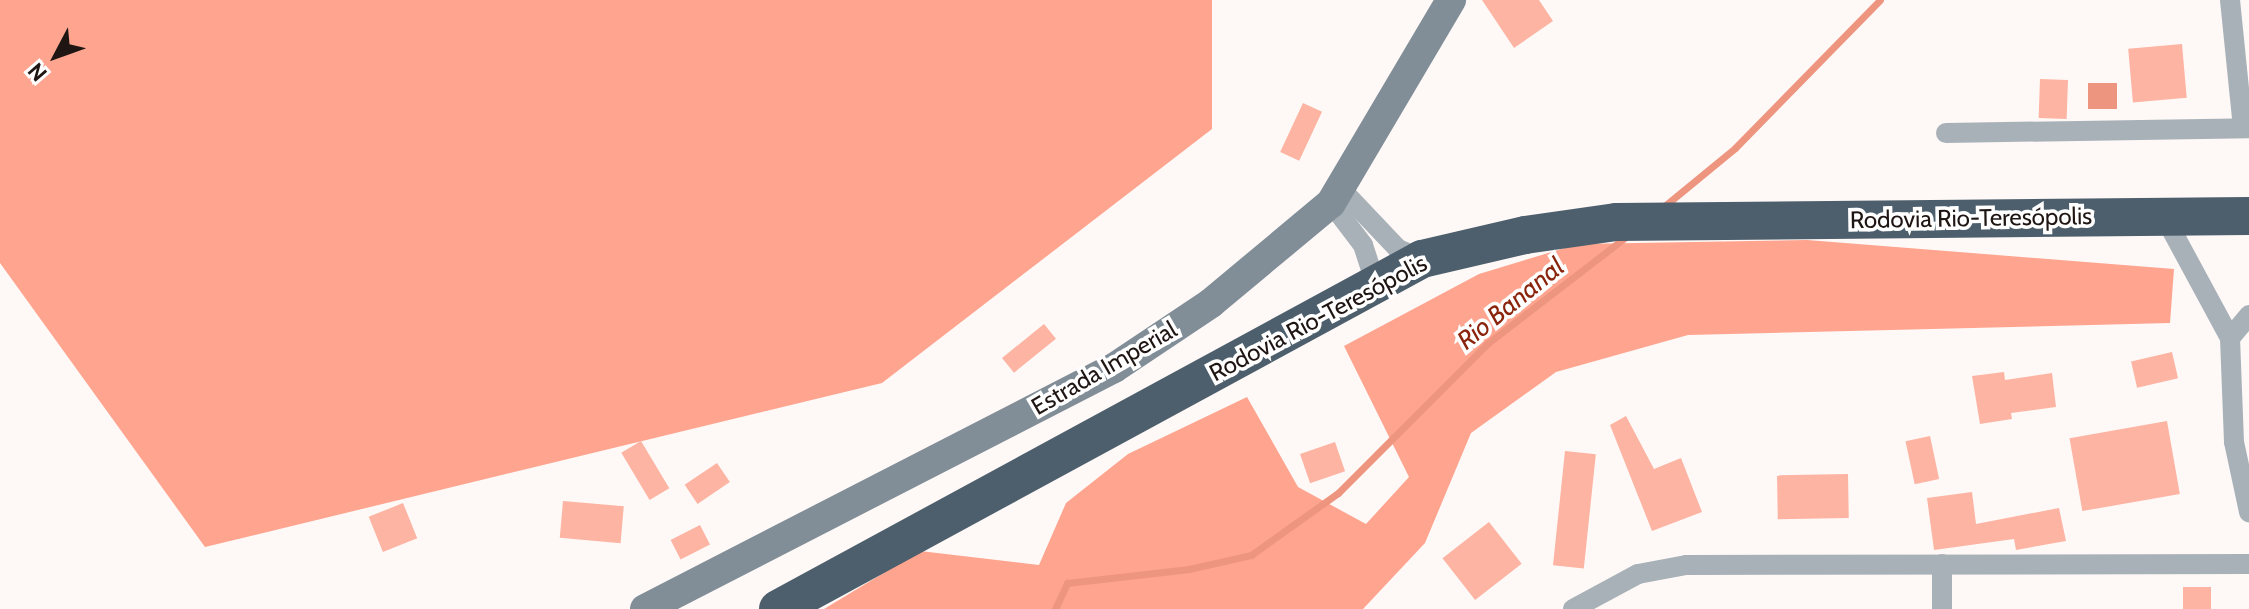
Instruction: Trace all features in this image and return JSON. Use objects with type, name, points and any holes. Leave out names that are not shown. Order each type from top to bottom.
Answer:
[{"type":"highway","name":"Rodovia Rio-Teresópolis","points":[[778,609],[1422,259],[1460,249],[1616,222],[2249,216]]},
{"type":"street","name":"Estrada Imperial","points":[[645,609],[1114,368],[1211,303],[1336,196],[1451,0]]},
{"type":"street","points":[[1946,133],[2246,128],[2230,0]]},
{"type":"street","points":[[1336,196],[1398,249],[1422,259]]},
{"type":"street","points":[[1336,196],[1363,245],[1375,283]]},
{"type":"street","points":[[2164,216],[2230,338],[2234,442],[2249,512]]},
{"type":"street","points":[[2230,338],[2249,315]]},
{"type":"street","points":[[1942,564],[1942,609]]},
{"type":"street","points":[[1573,609],[1638,574],[1686,565],[2249,564]]},
{"type":"shaded area","points":[[0,0],[1212,0],[1212,129],[882,383],[205,547],[0,263]]},
{"type":"shaded area","points":[[2088,83],[2117,83],[2117,109],[2088,109]]},
{"type":"shaded area","points":[[1807,240],[2174,269],[2170,323],[1688,335],[1556,372],[1471,433],[1425,543],[1363,609],[824,609],[920,551],[1039,565],[1066,503],[1128,454],[1247,397],[1298,487],[1366,524],[1409,477],[1344,346],[1479,274],[1578,244]]},
{"type":"building","points":[[1482,0],[1539,0],[1553,21],[1514,48]]},
{"type":"building","points":[[2182,44],[2187,98],[2133,103],[2128,49]]},
{"type":"building","points":[[2040,79],[2068,80],[2067,119],[2039,118]]},
{"type":"building","points":[[1303,103],[1322,112],[1299,161],[1280,152]]},
{"type":"building","points":[[1044,324],[1056,339],[1014,373],[1002,358]]},
{"type":"building","points":[[2172,352],[2178,378],[2137,388],[2131,361]]},
{"type":"building","points":[[2004,372],[2005,380],[2052,373],[2056,407],[2011,413],[2012,419],[1980,424],[1972,376]]},
{"type":"building","points":[[1626,416],[1654,469],[1681,458],[1702,512],[1652,531],[1610,425]]},
{"type":"building","points":[[2167,421],[2180,494],[2082,511],[2070,438]]},
{"type":"building","points":[[1930,436],[1939,479],[1915,484],[1906,441]]},
{"type":"building","points":[[641,441],[669,488],[650,500],[621,453]]},
{"type":"building","points":[[1335,442],[1345,471],[1310,483],[1300,454]]},
{"type":"building","points":[[1565,451],[1596,454],[1584,569],[1553,565]]},
{"type":"building","points":[[717,463],[730,482],[698,504],[685,485]]},
{"type":"building","points":[[1848,474],[1849,518],[1778,519],[1777,475]]},
{"type":"building","points":[[1972,492],[1976,524],[2059,508],[2066,541],[2016,550],[2014,539],[1934,550],[1927,498]]},
{"type":"building","points":[[563,501],[624,506],[621,543],[560,538]]},
{"type":"building","points":[[403,503],[417,538],[383,552],[369,517]]},
{"type":"building","points":[[1489,522],[1522,564],[1475,600],[1443,558]]},
{"type":"building","points":[[700,525],[710,545],[681,560],[671,540]]},
{"type":"building","points":[[2183,587],[2211,587],[2211,609],[2183,609]]},
{"type":"waterway","name":"Rio Bananal","points":[[1662,208],[1735,148],[1880,0]]},
{"type":"waterway","name":"Rio Bananal","points":[[1055,609],[1067,583],[1189,569],[1251,555],[1338,493],[1488,343],[1627,236]]}]
